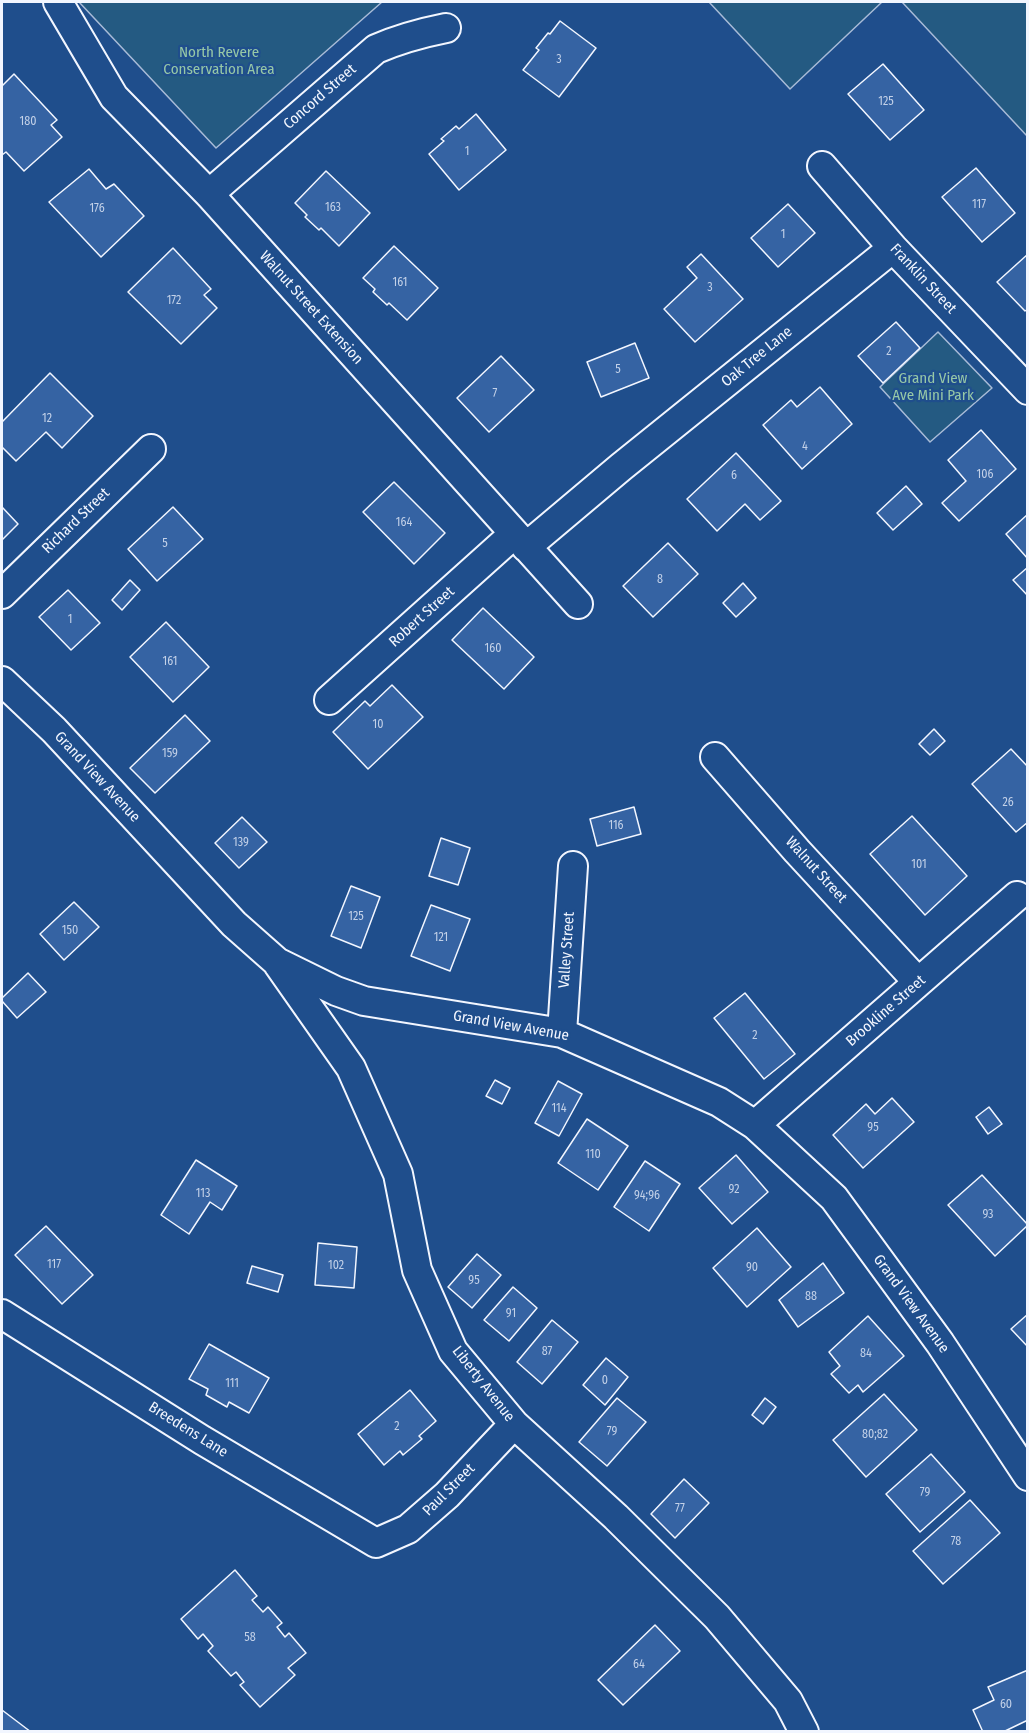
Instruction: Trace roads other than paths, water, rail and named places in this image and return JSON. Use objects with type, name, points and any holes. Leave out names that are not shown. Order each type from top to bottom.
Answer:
[{"type":"street","name":"Walnut Street Extension","points":[[58,2],[114,97],[209,194],[578,604]]},
{"type":"street","name":"Concord Street","points":[[209,194],[375,49],[416,34],[446,28]]},
{"type":"street","name":"Franklin Street","points":[[822,166],[893,248],[1028,390]]},
{"type":"street","name":"Oak Tree Lane","points":[[567,514],[621,467],[893,248]]},
{"type":"street","name":"Richard Street","points":[[2,594],[151,449]]},
{"type":"street","name":"Robert Street","points":[[330,700],[520,541],[567,514]]},
{"type":"street","name":"Grand View Avenue","points":[[2,681],[54,730],[234,924],[277,962],[336,991],[364,1001],[562,1033],[719,1102],[755,1125],[834,1198],[940,1343],[1028,1476]]},
{"type":"street","name":"Walnut Street","points":[[715,757],[797,851],[918,982]]},
{"type":"street","name":"Valley Street","points":[[562,1033],[573,866]]},
{"type":"street","name":"Brookline Street","points":[[755,1125],[1017,896]]},
{"type":"street","name":"Liberty Avenue","points":[[277,962],[351,1068],[398,1174],[417,1270],[453,1351],[514,1424],[616,1517],[717,1617],[788,1701],[804,1731]]},
{"type":"street","name":"Breedens Lane","points":[[2,1314],[202,1440],[376,1543]]},
{"type":"street","name":"Paul Street","points":[[376,1543],[408,1529],[447,1495],[514,1424]]},
{"type":"park label","name":"North Revere Conservation Area","points":[[219,62]]},
{"type":"park label","name":"Grand View Ave Mini Park","points":[[933,388]]}]
